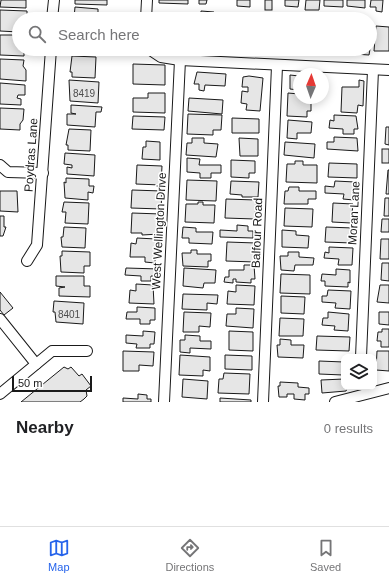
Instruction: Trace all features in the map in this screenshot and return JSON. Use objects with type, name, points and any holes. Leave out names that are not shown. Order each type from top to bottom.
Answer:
[{"type":"street","points":[[53,12],[54,0]]},
{"type":"street","name":"Poydras Lane","points":[[27,261],[37,245],[50,56]]},
{"type":"street","points":[[158,56],[161,58],[180,60],[277,66],[389,70]]},
{"type":"street","name":"West Wellington Drive","points":[[164,402],[180,60]]},
{"type":"street","name":"Balfour Road","points":[[263,402],[277,66]]},
{"type":"street","name":"Moran Lane","points":[[361,354],[373,70]]},
{"type":"street","points":[[0,165],[8,172],[43,173]]},
{"type":"street","points":[[0,319],[36,364]]},
{"type":"street","points":[[0,394],[52,350],[87,351]]},
{"type":"street","points":[[335,402],[359,391],[389,388]]},
{"type":"building","points":[[1,0],[26,0],[26,8],[0,7]]},
{"type":"building","points":[[75,0],[107,0],[107,5],[75,4]]},
{"type":"building","points":[[159,0],[188,0],[188,4],[159,3]]},
{"type":"building","points":[[199,0],[207,0],[206,4],[199,4]]},
{"type":"building","points":[[237,0],[250,0],[250,7],[237,6]]},
{"type":"building","points":[[265,0],[272,0],[272,10],[265,10]]},
{"type":"building","points":[[285,0],[299,0],[298,7],[285,6]]},
{"type":"building","points":[[306,0],[320,0],[319,10],[305,10]]},
{"type":"building","points":[[324,0],[343,0],[343,7],[324,6]]},
{"type":"building","points":[[347,0],[365,0],[365,8],[347,6]]},
{"type":"building","points":[[371,0],[383,0],[382,12],[376,11],[376,7],[370,7]]},
{"type":"building","points":[[75,7],[98,9],[98,12],[75,12]]},
{"type":"building","points":[[0,10],[27,11],[12,12],[12,32],[0,31]]},
{"type":"building","points":[[377,26],[389,27],[389,51],[377,51]]},
{"type":"building","points":[[0,35],[12,35],[12,56],[0,55]]},
{"type":"building","points":[[72,56],[96,57],[95,78],[72,77],[72,72],[70,72]]},
{"type":"building","points":[[0,59],[24,60],[23,66],[26,70],[26,81],[0,79]]},
{"type":"building","points":[[133,64],[165,65],[165,85],[133,84]]},
{"type":"building","points":[[197,72],[226,74],[225,86],[205,85],[204,91],[199,90],[199,84],[194,84]]},
{"type":"building","points":[[290,75],[293,75],[293,89],[290,89]]},
{"type":"building","points":[[249,76],[263,78],[260,111],[246,110],[247,104],[241,103],[242,91],[248,92],[248,87],[242,87],[243,77]]},
{"type":"building","points":[[69,80],[99,82],[98,103],[70,101]]},
{"type":"building","points":[[359,80],[364,81],[363,106],[358,105],[357,113],[341,112],[342,87],[359,87]]},
{"type":"building","points":[[0,83],[25,85],[25,95],[18,95],[17,98],[21,99],[21,105],[0,104]]},
{"type":"building","points":[[148,93],[165,93],[165,113],[133,112],[133,98],[148,98]]},
{"type":"building","points":[[288,93],[293,93],[293,104],[311,104],[311,111],[307,111],[307,117],[287,116]]},
{"type":"building","points":[[189,98],[223,100],[222,114],[188,111]]},
{"type":"building","points":[[71,105],[102,107],[101,112],[96,112],[95,127],[67,125],[67,114],[76,114],[71,113]]},
{"type":"building","points":[[0,108],[24,109],[20,130],[0,129]]},
{"type":"building","points":[[188,114],[222,115],[221,130],[213,130],[213,135],[187,134]]},
{"type":"building","points":[[334,115],[356,116],[358,129],[354,129],[354,134],[343,134],[343,129],[329,128],[330,120],[334,121]]},
{"type":"building","points":[[133,116],[165,117],[164,130],[132,129]]},
{"type":"building","points":[[232,118],[259,119],[259,133],[232,133]]},
{"type":"building","points":[[288,120],[312,122],[311,133],[297,133],[297,139],[287,138]]},
{"type":"building","points":[[386,127],[389,127],[389,145],[385,144]]},
{"type":"building","points":[[69,129],[91,130],[90,151],[68,150],[68,145],[66,145]]},
{"type":"building","points":[[334,137],[357,138],[358,151],[327,149],[327,142],[334,142]]},
{"type":"building","points":[[192,138],[204,138],[204,143],[218,144],[216,157],[186,155],[187,143],[192,143]]},
{"type":"building","points":[[239,138],[258,139],[258,156],[240,156]]},
{"type":"building","points":[[146,141],[160,142],[160,160],[142,159],[143,147],[146,147]]},
{"type":"building","points":[[285,142],[315,144],[314,158],[284,155]]},
{"type":"building","points":[[382,149],[389,149],[389,163],[382,163]]},
{"type":"building","points":[[65,153],[95,155],[94,176],[67,174],[67,167],[72,168],[72,165],[64,164]]},
{"type":"building","points":[[187,158],[200,159],[199,165],[221,165],[221,173],[211,173],[211,178],[200,178],[200,173],[187,172]]},
{"type":"building","points":[[231,160],[255,161],[255,173],[249,173],[249,178],[231,177]]},
{"type":"building","points":[[295,161],[303,161],[303,165],[317,165],[317,183],[286,182],[287,164],[295,164]]},
{"type":"building","points":[[329,163],[357,164],[357,178],[328,177]]},
{"type":"building","points":[[137,165],[162,166],[161,185],[136,184]]},
{"type":"building","points":[[388,170],[389,194],[386,194]]},
{"type":"building","points":[[66,178],[89,179],[89,186],[94,186],[93,193],[88,192],[88,200],[65,198],[64,182],[66,183]]},
{"type":"building","points":[[187,180],[217,181],[216,201],[186,200]]},
{"type":"building","points":[[231,181],[259,182],[258,197],[242,197],[242,195],[230,194]]},
{"type":"building","points":[[335,181],[355,182],[354,200],[343,199],[344,194],[325,193],[325,186],[334,187]]},
{"type":"building","points":[[289,187],[299,187],[299,191],[316,191],[316,199],[308,199],[308,204],[284,204],[285,191],[288,191]]},
{"type":"building","points":[[132,190],[162,191],[161,209],[131,208]]},
{"type":"building","points":[[0,191],[17,191],[18,212],[0,211]]},
{"type":"building","points":[[385,198],[389,198],[389,216],[384,216]]},
{"type":"building","points":[[226,199],[256,200],[255,219],[225,218]]},
{"type":"building","points":[[64,202],[89,203],[88,224],[65,223],[66,212],[62,212]]},
{"type":"building","points":[[198,202],[203,202],[203,205],[215,205],[214,223],[185,222],[186,204],[198,204]]},
{"type":"building","points":[[333,203],[353,204],[351,223],[332,222]]},
{"type":"building","points":[[285,208],[313,209],[312,227],[284,226]]},
{"type":"building","points":[[132,213],[161,214],[160,234],[142,235],[142,233],[131,233]]},
{"type":"building","points":[[0,216],[4,216],[4,227],[6,227],[3,236],[0,236]]},
{"type":"building","points":[[382,219],[389,219],[389,232],[381,232]]},
{"type":"building","points":[[237,225],[248,226],[248,231],[253,231],[253,238],[220,237],[220,230],[237,231]]},
{"type":"building","points":[[64,227],[86,228],[85,248],[62,247],[61,237],[63,237]]},
{"type":"building","points":[[183,227],[196,228],[196,232],[213,232],[212,244],[189,243],[189,238],[182,238]]},
{"type":"building","points":[[326,227],[353,228],[352,243],[325,242]]},
{"type":"building","points":[[282,230],[296,231],[296,235],[309,236],[308,248],[282,247]]},
{"type":"building","points":[[137,238],[156,239],[157,258],[155,258],[155,263],[145,262],[145,257],[130,257],[131,243],[136,244]]},
{"type":"building","points":[[381,239],[389,239],[389,259],[380,259]]},
{"type":"building","points":[[227,242],[256,243],[255,262],[226,261]]},
{"type":"building","points":[[329,247],[353,248],[352,265],[338,265],[339,259],[324,258],[325,252],[329,253]]},
{"type":"building","points":[[191,250],[197,250],[197,254],[211,254],[211,261],[208,261],[208,267],[183,266],[182,253],[191,253]]},
{"type":"building","points":[[62,251],[90,252],[90,266],[84,266],[84,273],[61,272],[60,256],[62,256]]},
{"type":"building","points":[[288,252],[299,252],[299,257],[314,258],[313,265],[295,265],[294,271],[281,270],[280,256],[288,256]]},
{"type":"building","points":[[382,263],[389,263],[389,281],[381,280]]},
{"type":"building","points":[[244,265],[254,265],[255,279],[251,279],[251,283],[236,282],[236,279],[233,279],[233,283],[224,282],[225,277],[229,277],[229,270],[244,270]]},
{"type":"building","points":[[126,268],[159,269],[158,276],[151,276],[151,281],[141,281],[141,276],[125,275]]},
{"type":"building","points":[[184,268],[216,270],[215,283],[204,283],[203,288],[183,286]]},
{"type":"building","points":[[336,269],[350,270],[350,283],[348,282],[348,287],[325,286],[325,281],[321,281],[322,274],[336,275]]},
{"type":"building","points":[[281,274],[310,275],[310,294],[280,293]]},
{"type":"building","points":[[56,276],[84,276],[84,286],[90,286],[90,297],[59,296],[59,288],[65,287],[56,286]]},
{"type":"building","points":[[136,284],[153,285],[154,304],[129,303],[130,290],[136,291]]},
{"type":"building","points":[[236,285],[255,286],[254,305],[227,304],[228,291],[236,292]]},
{"type":"building","points":[[380,285],[389,285],[389,303],[377,302]]},
{"type":"building","points":[[328,290],[351,291],[350,309],[335,308],[336,303],[322,302],[322,296],[327,296]]},
{"type":"building","points":[[0,292],[13,308],[4,315],[0,310]]},
{"type":"building","points":[[183,294],[218,295],[217,304],[207,303],[207,310],[182,309]]},
{"type":"building","points":[[281,296],[305,297],[304,314],[281,313]]},
{"type":"building","points":[[54,301],[84,303],[83,324],[56,322],[55,312],[53,312]]},
{"type":"building","points":[[137,307],[155,308],[155,320],[150,320],[150,324],[140,324],[140,319],[126,319],[127,312],[137,312]]},
{"type":"building","points":[[236,308],[254,309],[253,328],[226,326],[227,314],[236,314]]},
{"type":"building","points":[[184,312],[211,313],[210,327],[199,326],[199,332],[183,332]]},
{"type":"building","points":[[328,312],[349,314],[348,331],[334,330],[335,326],[322,325],[323,318],[328,318]]},
{"type":"building","points":[[379,312],[389,312],[389,325],[379,324]]},
{"type":"building","points":[[280,318],[304,319],[303,336],[279,336]]},
{"type":"building","points":[[382,329],[389,329],[389,347],[381,347],[381,341],[377,341],[378,332],[382,332]]},
{"type":"building","points":[[143,331],[155,332],[154,344],[150,344],[150,348],[136,348],[137,344],[126,343],[126,335],[143,336]]},
{"type":"building","points":[[229,331],[253,332],[253,351],[229,350]]},
{"type":"building","points":[[185,335],[200,336],[200,341],[211,341],[211,349],[190,348],[190,353],[180,352],[180,340],[185,340]]},
{"type":"building","points":[[317,336],[350,337],[349,351],[316,350]]},
{"type":"building","points":[[280,339],[291,340],[291,345],[304,345],[303,358],[278,357],[277,345],[280,345]]},
{"type":"building","points":[[123,351],[154,352],[153,366],[139,365],[139,371],[123,371]]},
{"type":"building","points":[[377,351],[389,351],[389,371],[377,370]]},
{"type":"building","points":[[180,355],[210,357],[210,371],[203,370],[203,376],[179,375]]},
{"type":"building","points":[[225,355],[252,356],[252,370],[225,369]]},
{"type":"building","points":[[319,361],[341,362],[341,375],[319,374]]},
{"type":"building","points":[[64,367],[68,369],[71,367],[79,376],[82,374],[91,386],[86,390],[87,396],[84,399],[80,402],[21,402]]},
{"type":"building","points":[[224,373],[250,374],[249,394],[218,393],[219,379],[223,379]]},
{"type":"building","points":[[183,379],[208,381],[207,399],[182,397]]},
{"type":"building","points":[[341,379],[341,390],[346,390],[322,393],[321,380]]},
{"type":"building","points":[[280,382],[298,383],[298,387],[309,388],[309,394],[305,394],[305,400],[294,399],[294,394],[287,394],[287,397],[279,397],[278,386],[280,386]]},
{"type":"building","points":[[138,394],[147,395],[147,399],[151,399],[151,402],[123,402],[123,398],[138,399]]},
{"type":"building","points":[[220,398],[251,400],[251,402],[220,402]]}]
